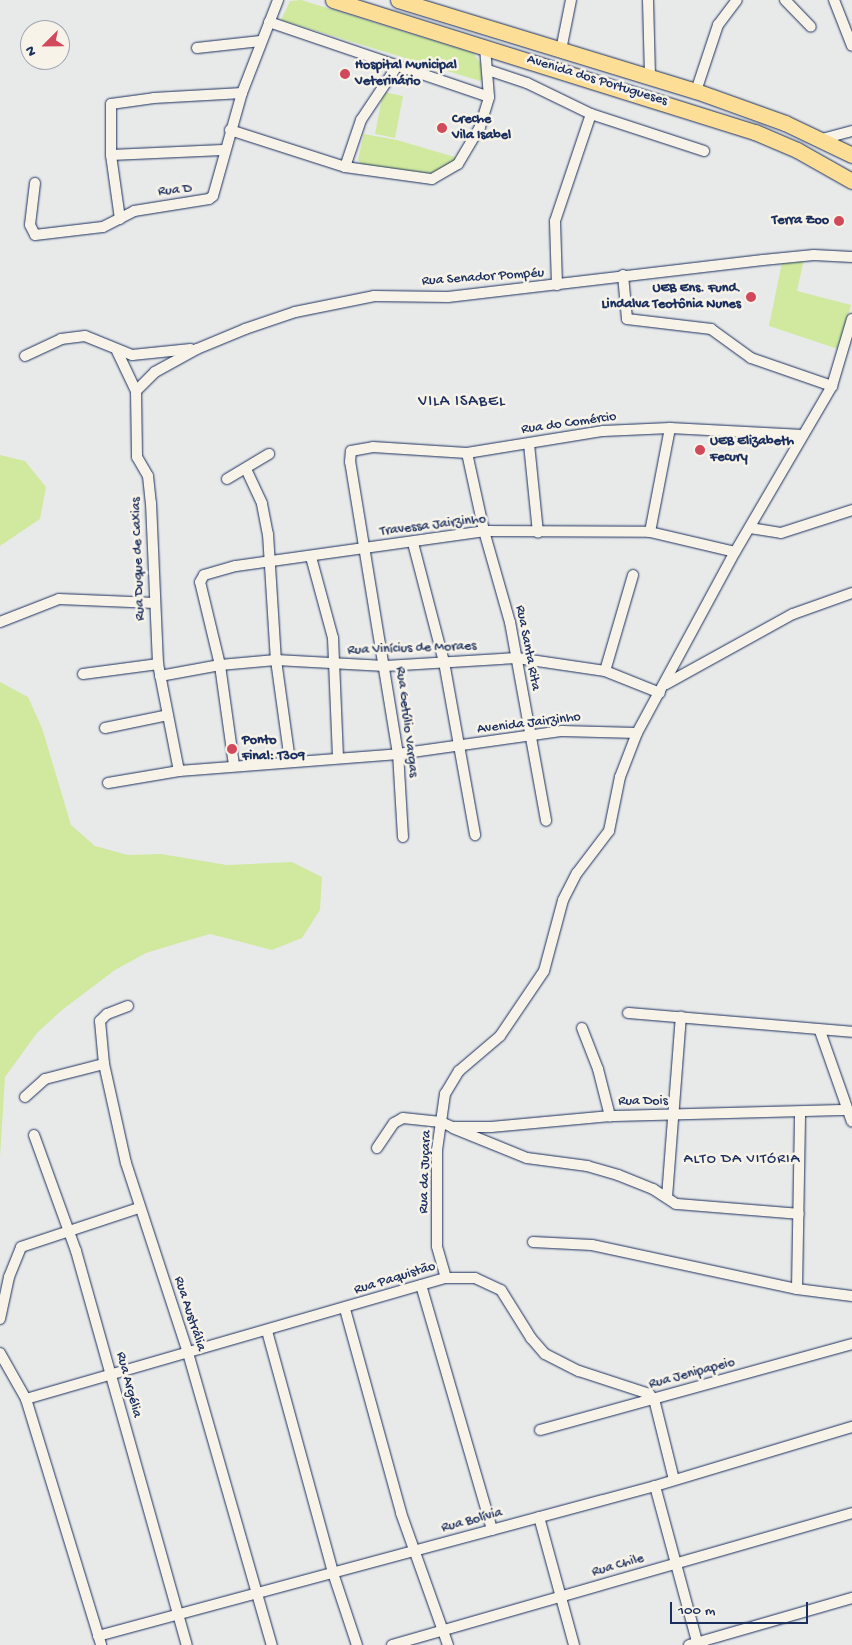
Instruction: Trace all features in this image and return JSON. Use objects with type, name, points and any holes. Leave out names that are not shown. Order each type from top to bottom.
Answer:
[{"type":"highway","name":"Avenida dos Portugueses","points":[[333,0],[755,132],[797,150],[852,181]]},
{"type":"highway","name":"Avenida dos Portugueses","points":[[398,0],[428,4],[561,50],[696,91],[822,139],[852,155]]},
{"type":"highway","points":[[526,59],[551,61],[606,79],[614,76],[613,66]]},
{"type":"street","points":[[561,50],[571,0]]},
{"type":"street","points":[[648,0],[650,77]]},
{"type":"street","points":[[696,91],[718,25],[737,0]]},
{"type":"street","points":[[785,0],[811,27]]},
{"type":"street","points":[[834,0],[852,46]]},
{"type":"street","name":"Rua D","points":[[35,183],[30,225],[34,235],[103,227],[134,211],[209,199],[213,196],[223,150],[242,93],[261,41],[279,1]]},
{"type":"street","points":[[269,22],[489,97]]},
{"type":"street","points":[[197,48],[261,41]]},
{"type":"street","points":[[230,130],[345,166],[432,179],[442,175],[458,164],[480,127],[489,97],[485,47]]},
{"type":"street","points":[[345,166],[361,120],[397,66]]},
{"type":"street","points":[[488,70],[527,83],[592,114],[704,151]]},
{"type":"street","points":[[120,219],[111,155],[110,106],[118,101],[242,93]]},
{"type":"street","points":[[557,285],[555,221],[592,114]]},
{"type":"street","points":[[822,139],[852,131]]},
{"type":"street","points":[[111,155],[223,150]]},
{"type":"street","name":"Rua Senador Pompéu","points":[[136,391],[146,377],[197,349],[295,312],[374,296],[448,297],[557,285],[622,275],[814,255],[852,257]]},
{"type":"street","points":[[622,275],[627,319],[711,329],[751,358],[832,386]]},
{"type":"street","points":[[638,733],[666,684],[735,552],[832,386],[852,319]]},
{"type":"street","points":[[25,356],[46,345],[75,337],[95,338],[118,351],[144,355],[197,349]]},
{"type":"street","name":"Rua Duque de Caxias","points":[[118,351],[136,391],[137,457],[148,476],[151,503],[158,664],[179,771]]},
{"type":"street","points":[[650,532],[670,428]]},
{"type":"street","name":"Rua do Comércio","points":[[350,462],[351,451],[362,447],[467,453],[604,431],[670,428],[803,435]]},
{"type":"street","points":[[529,444],[538,533]]},
{"type":"street","name":"Rua Santa Rita","points":[[467,453],[484,531],[510,622],[528,736],[546,821]]},
{"type":"street","points":[[227,479],[269,454]]},
{"type":"street","name":"Rua Getúlio Vargas","points":[[350,462],[398,754],[403,838]]},
{"type":"street","points":[[246,469],[262,504],[269,562],[276,660],[290,760]]},
{"type":"street","points":[[750,528],[781,533],[852,510]]},
{"type":"street","name":"Travessa Jairzinho","points":[[220,665],[200,582],[201,577],[210,572],[484,531],[538,533],[650,532],[735,552]]},
{"type":"street","points":[[413,543],[444,662],[476,835]]},
{"type":"street","points":[[311,557],[333,638],[336,665],[338,758]]},
{"type":"street","points":[[605,671],[633,575]]},
{"type":"street","points":[[666,684],[793,614],[852,593]]},
{"type":"street","points":[[0,622],[58,599],[155,604]]},
{"type":"street","name":"Rua Vinícius de Moraes","points":[[160,676],[220,665],[276,660],[336,665],[385,666],[517,658],[605,671],[660,694]]},
{"type":"street","points":[[82,674],[158,664]]},
{"type":"street","points":[[220,665],[234,765]]},
{"type":"street","points":[[105,728],[168,715]]},
{"type":"street","name":"Avenida Jairzinho","points":[[108,783],[179,771],[234,765],[398,754],[562,731],[638,733]]},
{"type":"street","name":"Rua da Juçara","points":[[446,1278],[437,1246],[438,1150],[446,1094],[454,1076],[500,1036],[544,971],[563,900],[581,868],[609,831],[620,777],[638,733]]},
{"type":"street","name":"Rua Austrália","points":[[128,1006],[107,1014],[100,1021],[104,1064],[139,1208],[188,1353],[272,1645]]},
{"type":"street","points":[[628,1013],[820,1031],[852,1032]]},
{"type":"street","points":[[667,1197],[675,1116],[681,1017]]},
{"type":"street","points":[[582,1028],[598,1069],[610,1116]]},
{"type":"street","points":[[820,1031],[852,1122]]},
{"type":"street","points":[[25,1097],[45,1079],[104,1064]]},
{"type":"street","name":"Rua Dois","points":[[452,1128],[610,1116],[800,1113],[847,1110]]},
{"type":"street","points":[[797,1289],[800,1113]]},
{"type":"street","points":[[377,1148],[394,1123],[403,1118],[441,1122],[527,1158],[587,1166],[618,1175],[684,1206],[799,1214]]},
{"type":"street","name":"Rua Argélia","points":[[34,1135],[70,1232],[187,1645]]},
{"type":"street","points":[[0,1319],[9,1277],[20,1248],[139,1208]]},
{"type":"street","points":[[533,1242],[592,1245],[797,1289],[852,1296]]},
{"type":"street","name":"Rua Paquistão","points":[[26,1400],[446,1278],[475,1278],[495,1285],[508,1298],[531,1338],[545,1354],[579,1370],[643,1390],[654,1399]]},
{"type":"street","points":[[421,1285],[492,1530]]},
{"type":"street","points":[[344,1308],[414,1551],[448,1645]]},
{"type":"street","points":[[267,1330],[333,1573],[357,1645]]},
{"type":"street","name":"Rua Jenipapeio","points":[[540,1430],[852,1344]]},
{"type":"street","points":[[0,1353],[26,1400],[99,1641]]},
{"type":"street","points":[[654,1399],[674,1480]]},
{"type":"street","name":"Rua Bolívia","points":[[99,1641],[177,1615],[655,1486],[852,1427]]},
{"type":"street","points":[[655,1486],[695,1644],[852,1598]]},
{"type":"street","name":"Rua Chile","points":[[392,1645],[852,1514]]},
{"type":"street","points":[[539,1517],[574,1645]]},
{"type":"green space","points":[[301,0],[473,53],[481,64],[484,78],[480,81],[281,20],[290,1]]},
{"type":"green space","points":[[383,92],[403,96],[395,138],[375,134]]},
{"type":"green space","points":[[364,134],[397,140],[458,158],[436,174],[361,165],[358,159]]},
{"type":"green space","points":[[804,259],[797,291],[851,305],[838,349],[769,326],[782,262]]},
{"type":"green space","points":[[0,455],[25,461],[46,487],[40,519],[0,546]]},
{"type":"green space","points":[[0,682],[28,697],[42,728],[71,825],[95,846],[128,855],[161,854],[227,865],[292,862],[322,877],[320,910],[302,938],[272,950],[210,934],[179,943],[146,953],[115,970],[62,1010],[37,1033],[5,1077],[0,1157]]},
{"type":"place","name":"Hospital Municipal Veterinário","points":[[345,74]]},
{"type":"place","name":"Creche Vila Isabel","points":[[442,128]]},
{"type":"place","name":"Terra Zoo","points":[[839,221]]},
{"type":"place","name":"UEB Ens. Fund. Lindalva Teotônia Nunes","points":[[751,297]]},
{"type":"place","name":"UEB Elizabeth Fecury","points":[[700,450]]},
{"type":"place","name":"Ponto Final: T309","points":[[232,749]]},
{"type":"district","name":"VILA ISABEL","points":[[462,403]]},
{"type":"district","name":"ALTO DA VITÓRIA","points":[[742,1160]]}]
